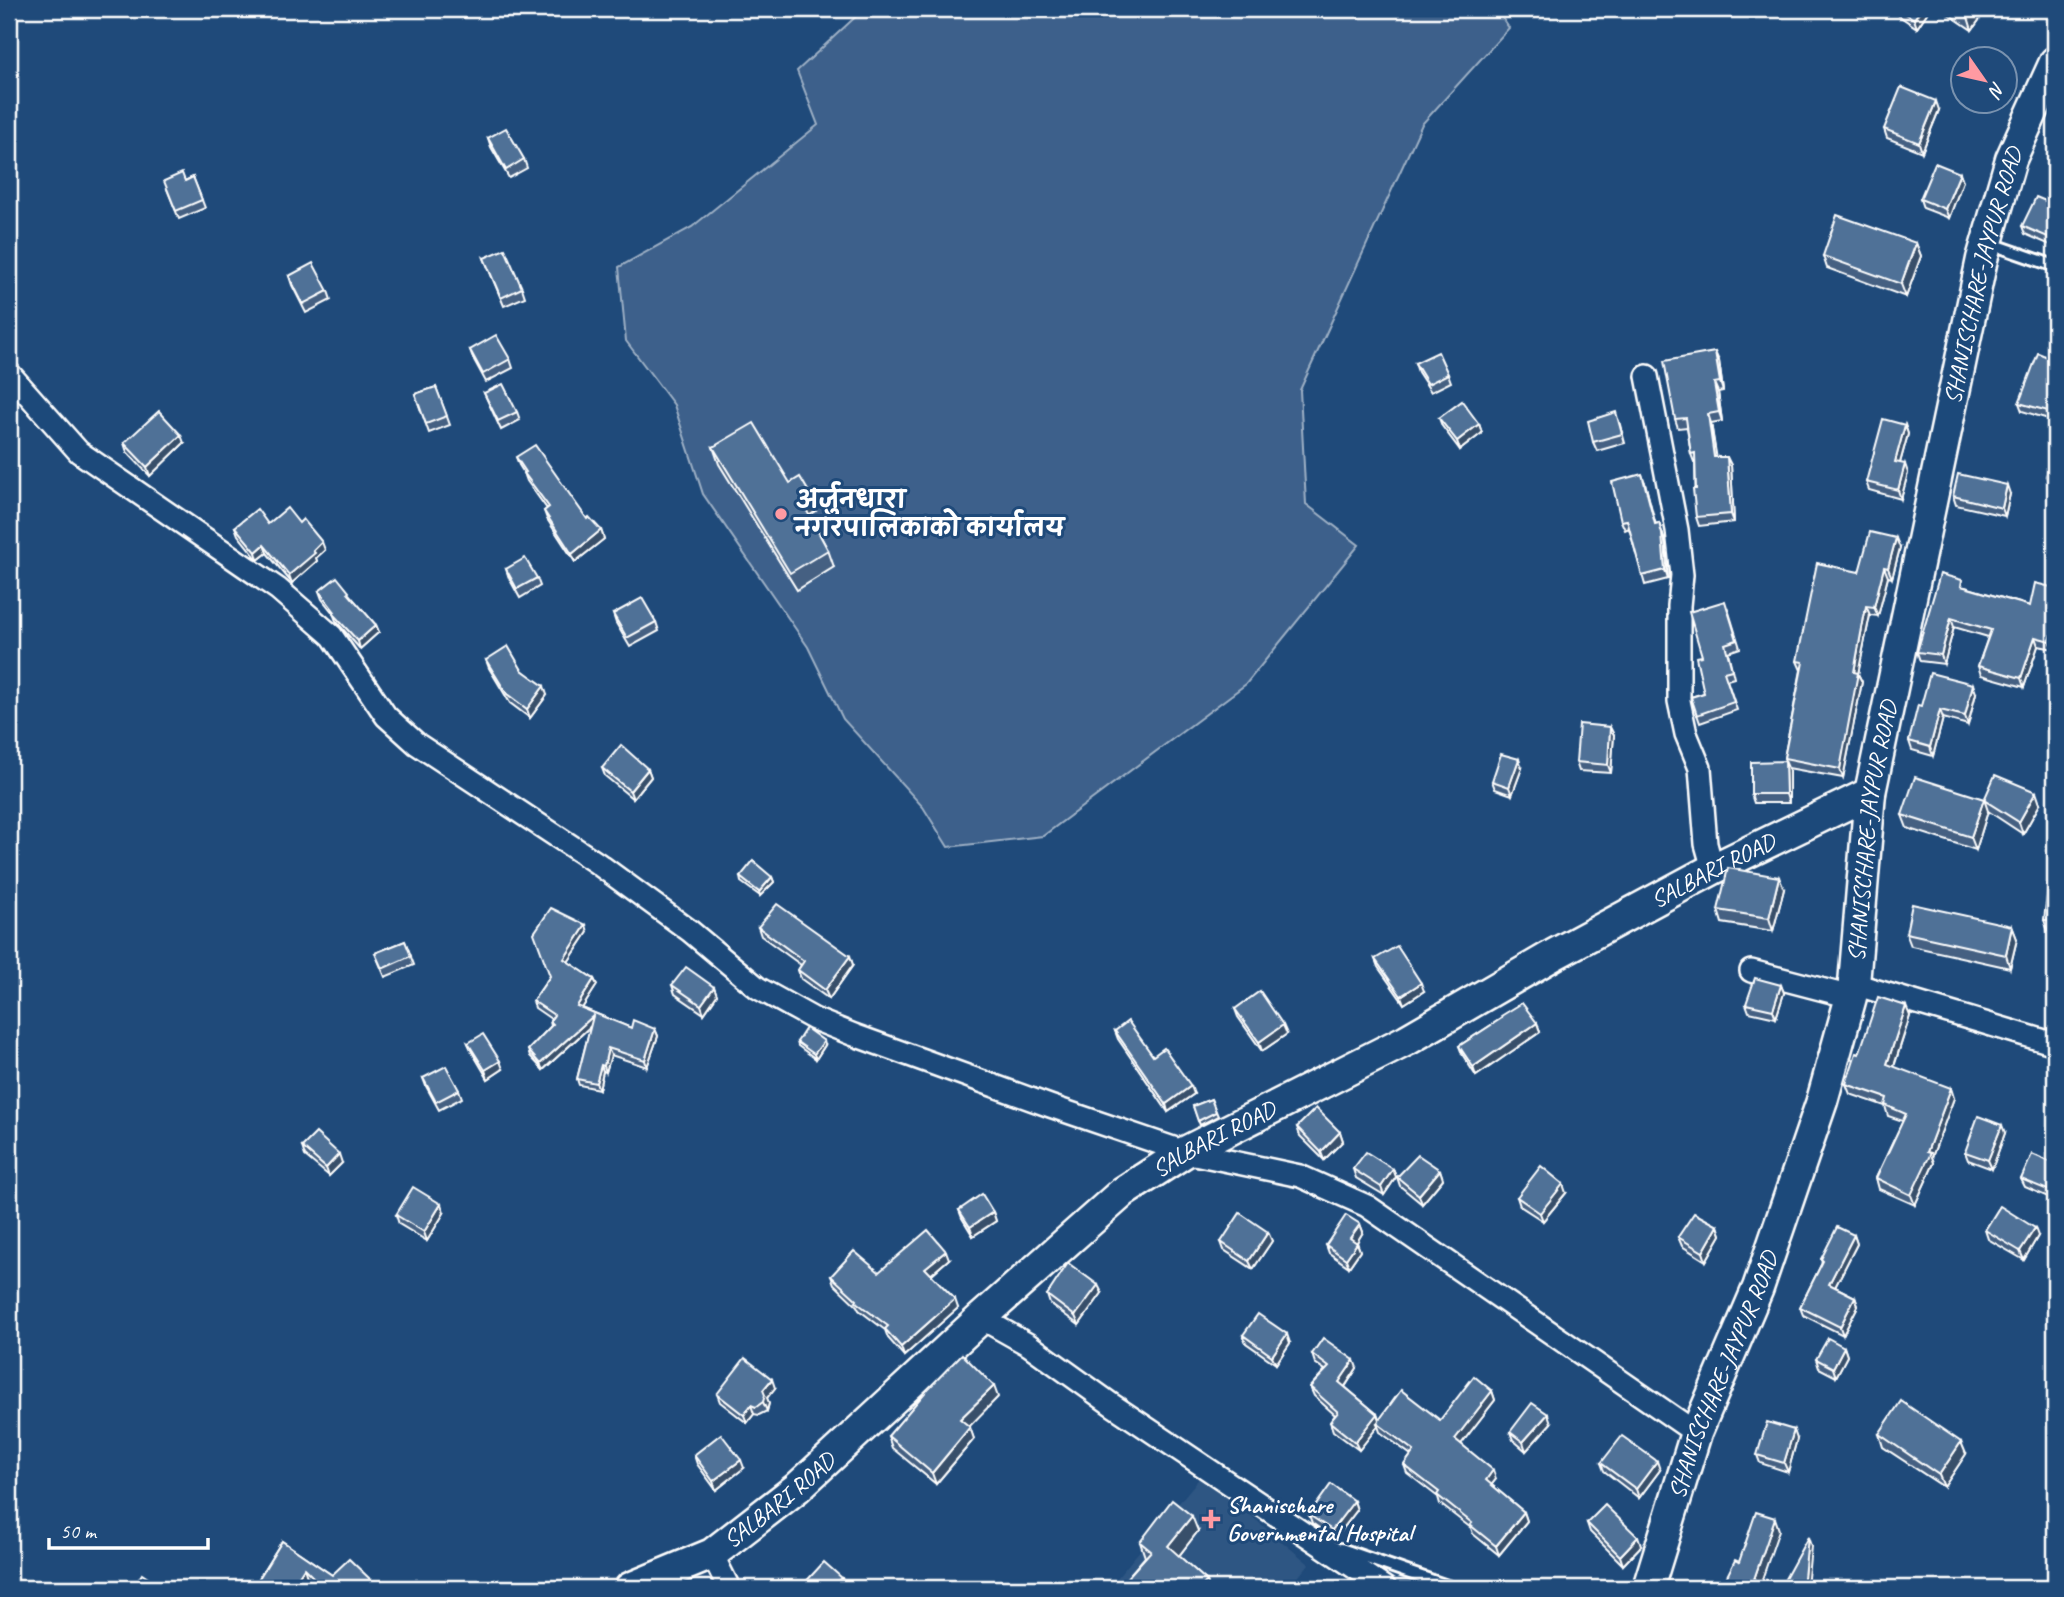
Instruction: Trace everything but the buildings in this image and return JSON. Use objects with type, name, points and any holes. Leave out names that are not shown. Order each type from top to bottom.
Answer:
[{"type":"street","name":"SHANISCHARE-JAYPUR ROAD","points":[[1648,1588],[1696,1433],[1758,1288],[1822,1101],[1853,990],[1870,793],[1987,242],[2011,159],[2055,62]]},
{"type":"street","points":[[9,373],[79,452],[278,589],[332,636],[386,716],[417,744],[597,863],[690,930],[758,988],[814,1019],[854,1035],[1185,1152],[1300,1176],[1367,1206],[1696,1433]]},
{"type":"street","points":[[1647,376],[1677,530],[1682,575],[1679,606],[1679,701],[1686,734],[1700,768],[1706,844],[1713,869]]},
{"type":"street","name":"SALBARI ROAD","points":[[630,1588],[712,1554],[797,1488],[981,1318],[1124,1192],[1185,1152],[1407,1040],[1555,954],[1713,869],[1870,793]]},
{"type":"street","points":[[1751,971],[1853,990],[2055,1044]]},
{"type":"street","points":[[981,1318],[1029,1346],[1385,1588]]},
{"type":"street","points":[[712,1554],[729,1588]]},
{"type":"lane","points":[[1987,242],[2055,266]]},
{"type":"lane","points":[[1315,1540],[1453,1588]]},
{"type":"shaded area","points":[[864,9],[1496,9],[1509,28],[1422,124],[1300,390],[1306,504],[1359,545],[1246,684],[1043,836],[948,847],[923,807],[843,719],[808,647],[703,494],[674,405],[626,341],[619,267],[692,227],[818,125],[797,71]]},
{"type":"shaded area","name":"Shanischare Governmental Hospital","points":[[1202,1475],[1309,1564],[1289,1588],[1109,1588]]},
{"type":"place","name":"अर्जुनधारा नगरपालिकाको कार्यालय","points":[[781,514]]},
{"type":"place","name":"Shanischare Governmental Hospital","points":[[1211,1519]]}]
